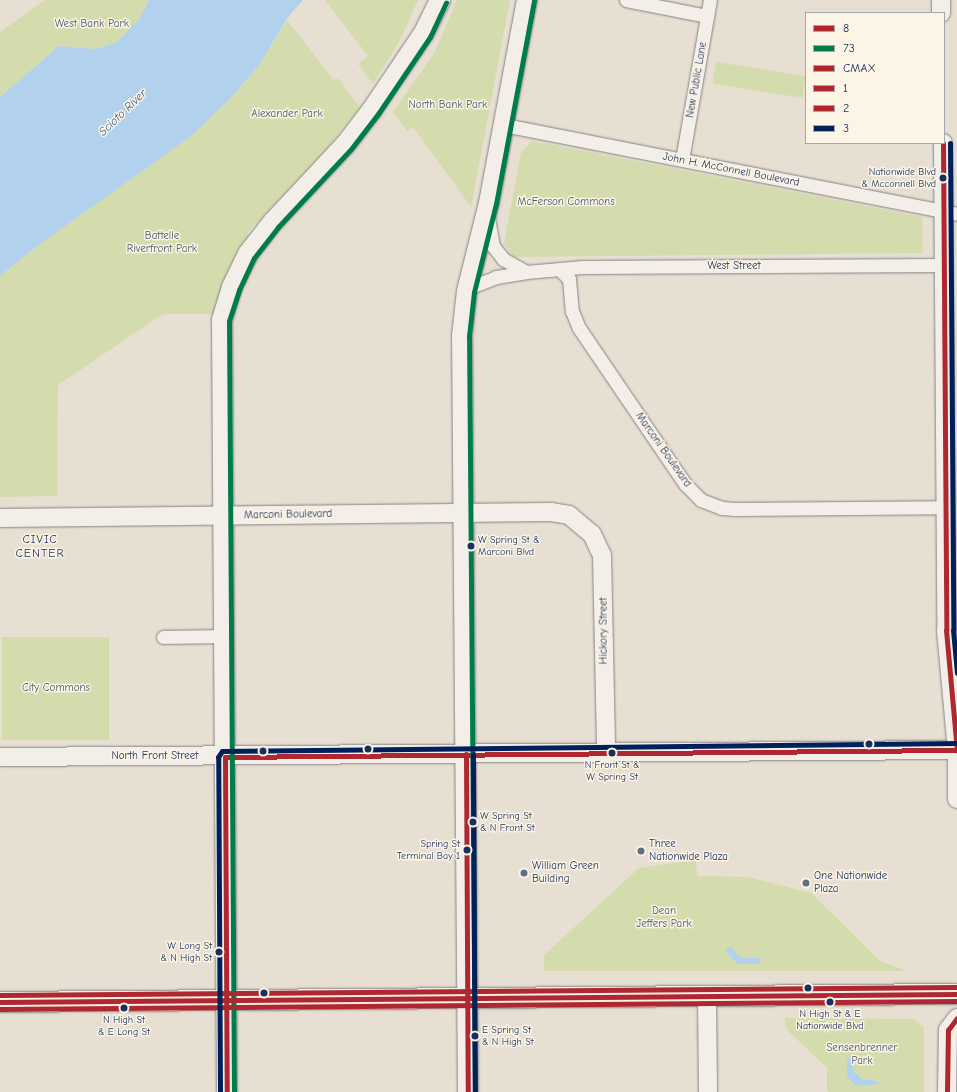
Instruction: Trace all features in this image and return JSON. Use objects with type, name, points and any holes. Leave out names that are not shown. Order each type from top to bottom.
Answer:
[{"type":"main road","points":[[227,1092],[221,329],[232,287],[248,254],[261,236],[346,144],[374,107],[424,34],[440,0]]},
{"type":"main road","points":[[468,1092],[462,336],[468,288],[487,212],[527,0]]},
{"type":"main road","points":[[0,1002],[957,994]]},
{"type":"street","points":[[626,0],[707,16]]},
{"type":"street","name":"New Public Lane","points":[[682,160],[703,53],[710,0]]},
{"type":"street","points":[[941,0],[941,12]]},
{"type":"street","name":"John H. McConnell Boulevard","points":[[504,125],[950,212]]},
{"type":"street","points":[[943,144],[950,212],[943,265],[944,507],[948,665],[957,750],[957,799]]},
{"type":"street","name":"West Street","points":[[487,212],[494,246],[504,261],[526,272]]},
{"type":"street","name":"West Street","points":[[468,288],[496,277],[526,272],[590,267],[943,265]]},
{"type":"street","name":"Marconi Boulevard","points":[[560,270],[569,280],[572,311],[579,328],[685,484],[701,500],[722,508],[735,509],[944,507]]},
{"type":"street","name":"Marconi Boulevard","points":[[0,518],[551,512],[562,513],[575,519]]},
{"type":"street","name":"Hickory Street","points":[[575,519],[596,540],[604,569],[606,752]]},
{"type":"street","points":[[163,637],[224,636]]},
{"type":"street","name":"North Front Street","points":[[0,757],[225,757],[606,752],[957,750]]},
{"type":"street","points":[[707,996],[708,1092]]},
{"type":"street","points":[[947,1092],[948,1030],[957,1018]]},
{"type":"green space","name":"West Bank Park","points":[[45,0],[149,0],[140,18],[117,42],[96,49],[59,46],[0,97],[0,32]]},
{"type":"green space","points":[[325,0],[418,0],[399,42],[373,84],[358,64],[368,56]]},
{"type":"green space","name":"North Bank Park","points":[[457,0],[510,0],[471,207],[413,127],[407,131],[393,112],[435,52]]},
{"type":"green space","name":"Battelle Riverfront Park","points":[[287,20],[333,79],[339,79],[360,108],[326,150],[247,233],[249,235],[234,259],[221,290],[215,314],[163,314],[58,385],[57,496],[0,497],[0,276],[33,249],[190,137],[228,101],[260,64]]},
{"type":"green space","points":[[716,62],[805,76],[802,98],[713,84]]},
{"type":"green space","name":"McFerson Commons","points":[[532,141],[922,217],[923,253],[513,257],[504,243],[521,153]]},
{"type":"green space","name":"City Commons","points":[[2,637],[109,637],[109,740],[2,740]]},
{"type":"green space","name":"Dean Jeffers Park","points":[[696,860],[697,876],[748,877],[811,893],[880,961],[908,971],[544,971],[544,955],[639,868]]},
{"type":"green space","name":"Sensenbrenner Park","points":[[785,1018],[914,1019],[924,1027],[924,1092],[829,1092],[827,1090],[827,1068],[786,1029]]},
{"type":"water","name":"Scioto River","points":[[149,0],[303,0],[288,17],[260,64],[228,101],[190,137],[33,249],[0,276],[0,97],[59,46],[96,49],[117,42],[140,18]]},
{"type":"water","points":[[730,946],[741,958],[760,958],[760,964],[738,964],[725,951]]},
{"type":"water","points":[[847,1058],[853,1058],[853,1071],[863,1080],[874,1080],[879,1084],[856,1086],[847,1077]]},
{"type":"transit line","name":"73","points":[[475,1092],[469,336],[474,292],[496,204],[534,1]]},
{"type":"transit line","name":"73","points":[[234,1092],[229,321],[239,290],[254,258],[278,227],[351,149],[378,114],[430,37],[446,3]]},
{"type":"transit line","name":"3","points":[[950,143],[953,630],[957,673]]},
{"type":"transit line","name":"8","points":[[943,144],[946,630],[957,750]]},
{"type":"transit line","name":"3","points":[[220,1092],[218,757],[222,751],[957,743]]},
{"type":"transit line","name":"8","points":[[225,757],[957,750]]},
{"type":"transit line","name":"8","points":[[466,754],[468,1092]]},
{"type":"transit line","name":"3","points":[[473,754],[475,1092]]},
{"type":"transit line","name":"8","points":[[225,757],[227,1092]]},
{"type":"transit line","name":"2","points":[[0,995],[957,987]]},
{"type":"transit line","name":"CMAX","points":[[0,1002],[957,994]]},
{"type":"transit line","name":"1","points":[[0,1009],[957,1001]]},
{"type":"transit line","name":"CMAX","points":[[947,1092],[948,1030],[957,1018]]},
{"type":"place","name":"Nationwide Blvd & Mcconnell Blvd","points":[[943,178]]},
{"type":"place","name":"W Spring St & Marconi Blvd","points":[[471,546]]},
{"type":"place","name":"N Front St & W Spring St","points":[[612,753]]},
{"type":"place","name":"W Spring St & N Front St","points":[[473,822]]},
{"type":"place","name":"Spring St Terminal Bay 1","points":[[467,850]]},
{"type":"place","name":"Three Nationwide Plaza","points":[[641,851]]},
{"type":"place","name":"William Green Building","points":[[524,873]]},
{"type":"place","name":"One Nationwide Plaza","points":[[806,883]]},
{"type":"place","name":"W Long St & N High St","points":[[219,952]]},
{"type":"place","name":"N High St & E Nationwide Blvd","points":[[830,1002]]},
{"type":"place","name":"N High St & E Long St","points":[[124,1008]]},
{"type":"place","name":"E Spring St & N High St","points":[[475,1036]]},
{"type":"district","name":"CIVIC CENTER","points":[[40,547]]},
{"type":"park label","name":"Alexander Park","points":[[287,114]]}]
